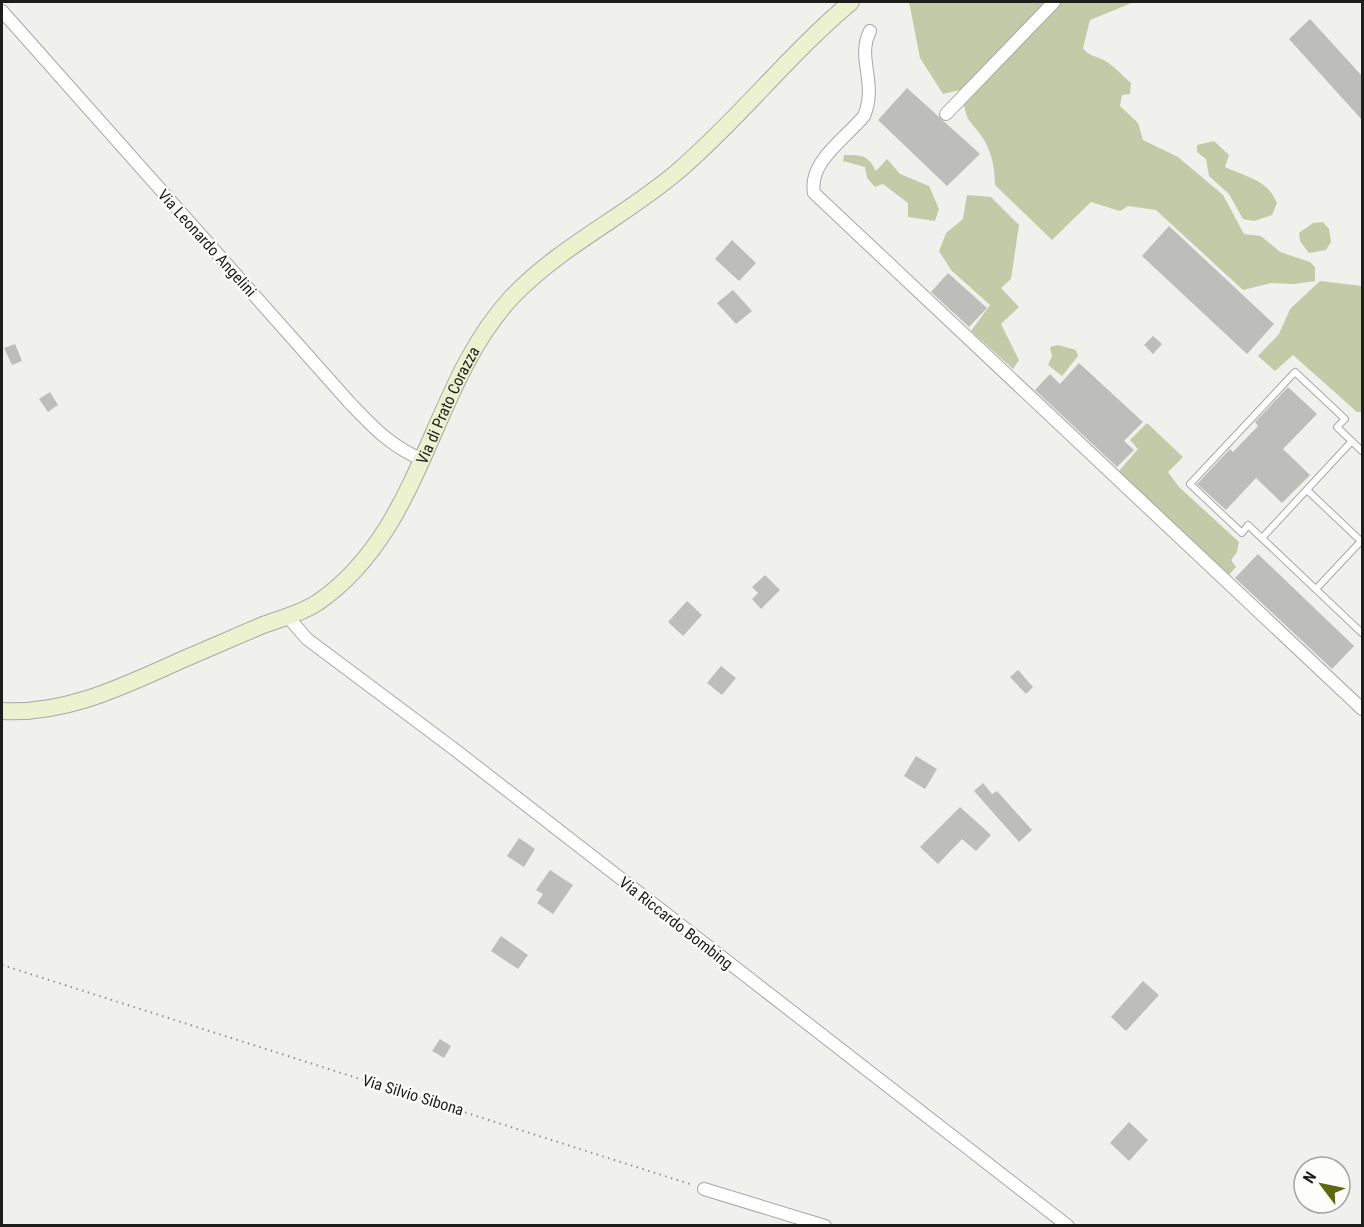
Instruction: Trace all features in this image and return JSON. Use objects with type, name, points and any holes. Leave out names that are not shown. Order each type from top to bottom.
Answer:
[{"type":"street","name":"Via di Prato Corazza","points":[[2,711],[33,711],[81,701],[288,617],[323,598],[368,553],[403,502],[473,351],[488,326],[512,298],[547,265],[679,171],[851,2]]},
{"type":"street","points":[[946,114],[1054,2]]},
{"type":"street","name":"Via Leonardo Angelini","points":[[2,11],[349,402],[399,450],[423,460]]},
{"type":"street","points":[[870,32],[864,51],[871,87],[868,106],[864,116],[816,171],[812,183],[814,194],[1362,709]]},
{"type":"street","name":"Via Riccardo Bombing","points":[[288,617],[307,639],[463,756],[1068,1226]]},
{"type":"street","points":[[704,1189],[825,1226]]},
{"type":"lane","points":[[1362,451],[1338,428],[1345,419],[1296,372],[1190,484],[1242,533],[1248,525],[1362,633]]},
{"type":"lane","points":[[1262,538],[1352,441]]},
{"type":"lane","points":[[1307,490],[1362,541],[1316,589]]},
{"type":"path","name":"Via Silvio Sibona","points":[[2,965],[704,1189]]},
{"type":"green space","points":[[909,2],[1047,2],[960,90],[943,94],[920,58]]},
{"type":"green space","points":[[1061,2],[1134,2],[1090,20],[1083,48],[1090,54],[1108,62],[1131,83],[1130,94],[1122,95],[1120,106],[1138,123],[1143,140],[1178,157],[1223,195],[1244,234],[1261,236],[1280,252],[1310,262],[1315,267],[1315,281],[1294,284],[1271,283],[1243,290],[1156,210],[1128,206],[1120,211],[1091,202],[1052,240],[995,185],[990,152],[984,139],[968,118],[964,105]]},
{"type":"green space","points":[[1214,141],[1229,155],[1225,167],[1262,184],[1273,195],[1277,203],[1272,215],[1254,221],[1243,219],[1229,194],[1209,176],[1206,159],[1197,152],[1197,145]]},
{"type":"green space","points":[[844,155],[864,157],[876,171],[887,159],[900,174],[929,186],[939,209],[935,221],[908,217],[908,203],[883,184],[875,187],[867,178],[865,167],[843,161]]},
{"type":"green space","points":[[967,195],[991,197],[1019,225],[1011,279],[1001,288],[1019,307],[1001,324],[1019,360],[1013,369],[971,331],[990,305],[951,270],[939,251],[946,233],[963,219]]},
{"type":"green space","points":[[1323,222],[1329,229],[1331,242],[1326,250],[1309,253],[1300,241],[1299,233],[1313,223]]},
{"type":"green space","points":[[1320,281],[1362,286],[1362,412],[1357,412],[1293,355],[1275,371],[1258,356],[1279,334],[1290,309]]},
{"type":"green space","points":[[1058,345],[1076,350],[1078,356],[1062,376],[1048,365],[1052,356],[1050,347]]},
{"type":"green space","points":[[1147,423],[1183,457],[1168,472],[1179,487],[1239,542],[1237,552],[1231,560],[1236,567],[1228,576],[1119,471],[1138,449],[1130,440]]},
{"type":"building","points":[[1310,19],[1362,76],[1362,120],[1289,39]]},
{"type":"building","points":[[907,88],[980,154],[947,186],[878,120]]},
{"type":"building","points":[[1169,226],[1274,324],[1247,354],[1142,256]]},
{"type":"building","points":[[732,240],[756,263],[739,281],[715,259]]},
{"type":"building","points":[[948,273],[987,308],[969,327],[931,292]]},
{"type":"building","points":[[733,290],[752,311],[736,324],[717,303]]},
{"type":"building","points":[[1153,336],[1162,344],[1153,354],[1144,345]]},
{"type":"building","points":[[15,344],[22,361],[12,365],[4,348]]},
{"type":"building","points":[[1079,363],[1143,422],[1124,441],[1134,450],[1117,467],[1035,390],[1050,374],[1060,384]]},
{"type":"building","points":[[1288,387],[1317,414],[1283,449],[1310,475],[1282,503],[1256,478],[1226,510],[1197,484],[1230,449],[1233,452],[1258,426],[1255,422]]},
{"type":"building","points":[[50,392],[58,405],[48,412],[39,399]]},
{"type":"building","points":[[1258,554],[1354,646],[1332,669],[1235,578]]},
{"type":"building","points":[[765,575],[780,590],[761,609],[752,599],[758,593],[752,587]]},
{"type":"building","points":[[687,601],[702,615],[683,636],[668,622]]},
{"type":"building","points":[[721,666],[736,678],[722,695],[707,683]]},
{"type":"building","points":[[1018,670],[1033,687],[1026,694],[1010,677]]},
{"type":"building","points":[[916,756],[937,769],[925,789],[904,776]]},
{"type":"building","points":[[983,783],[992,794],[997,791],[1032,830],[1019,842],[974,791]]},
{"type":"building","points":[[960,807],[991,835],[976,851],[962,839],[938,864],[920,847]]},
{"type":"building","points":[[519,838],[535,849],[524,867],[507,856]]},
{"type":"building","points":[[550,870],[573,885],[553,914],[537,903],[543,894],[536,890]]},
{"type":"building","points":[[501,936],[528,955],[518,969],[491,951]]},
{"type":"building","points":[[1143,981],[1159,995],[1126,1031],[1111,1017]]},
{"type":"building","points":[[440,1039],[451,1046],[444,1058],[432,1051]]},
{"type":"building","points":[[1129,1122],[1148,1140],[1129,1161],[1110,1143]]}]
